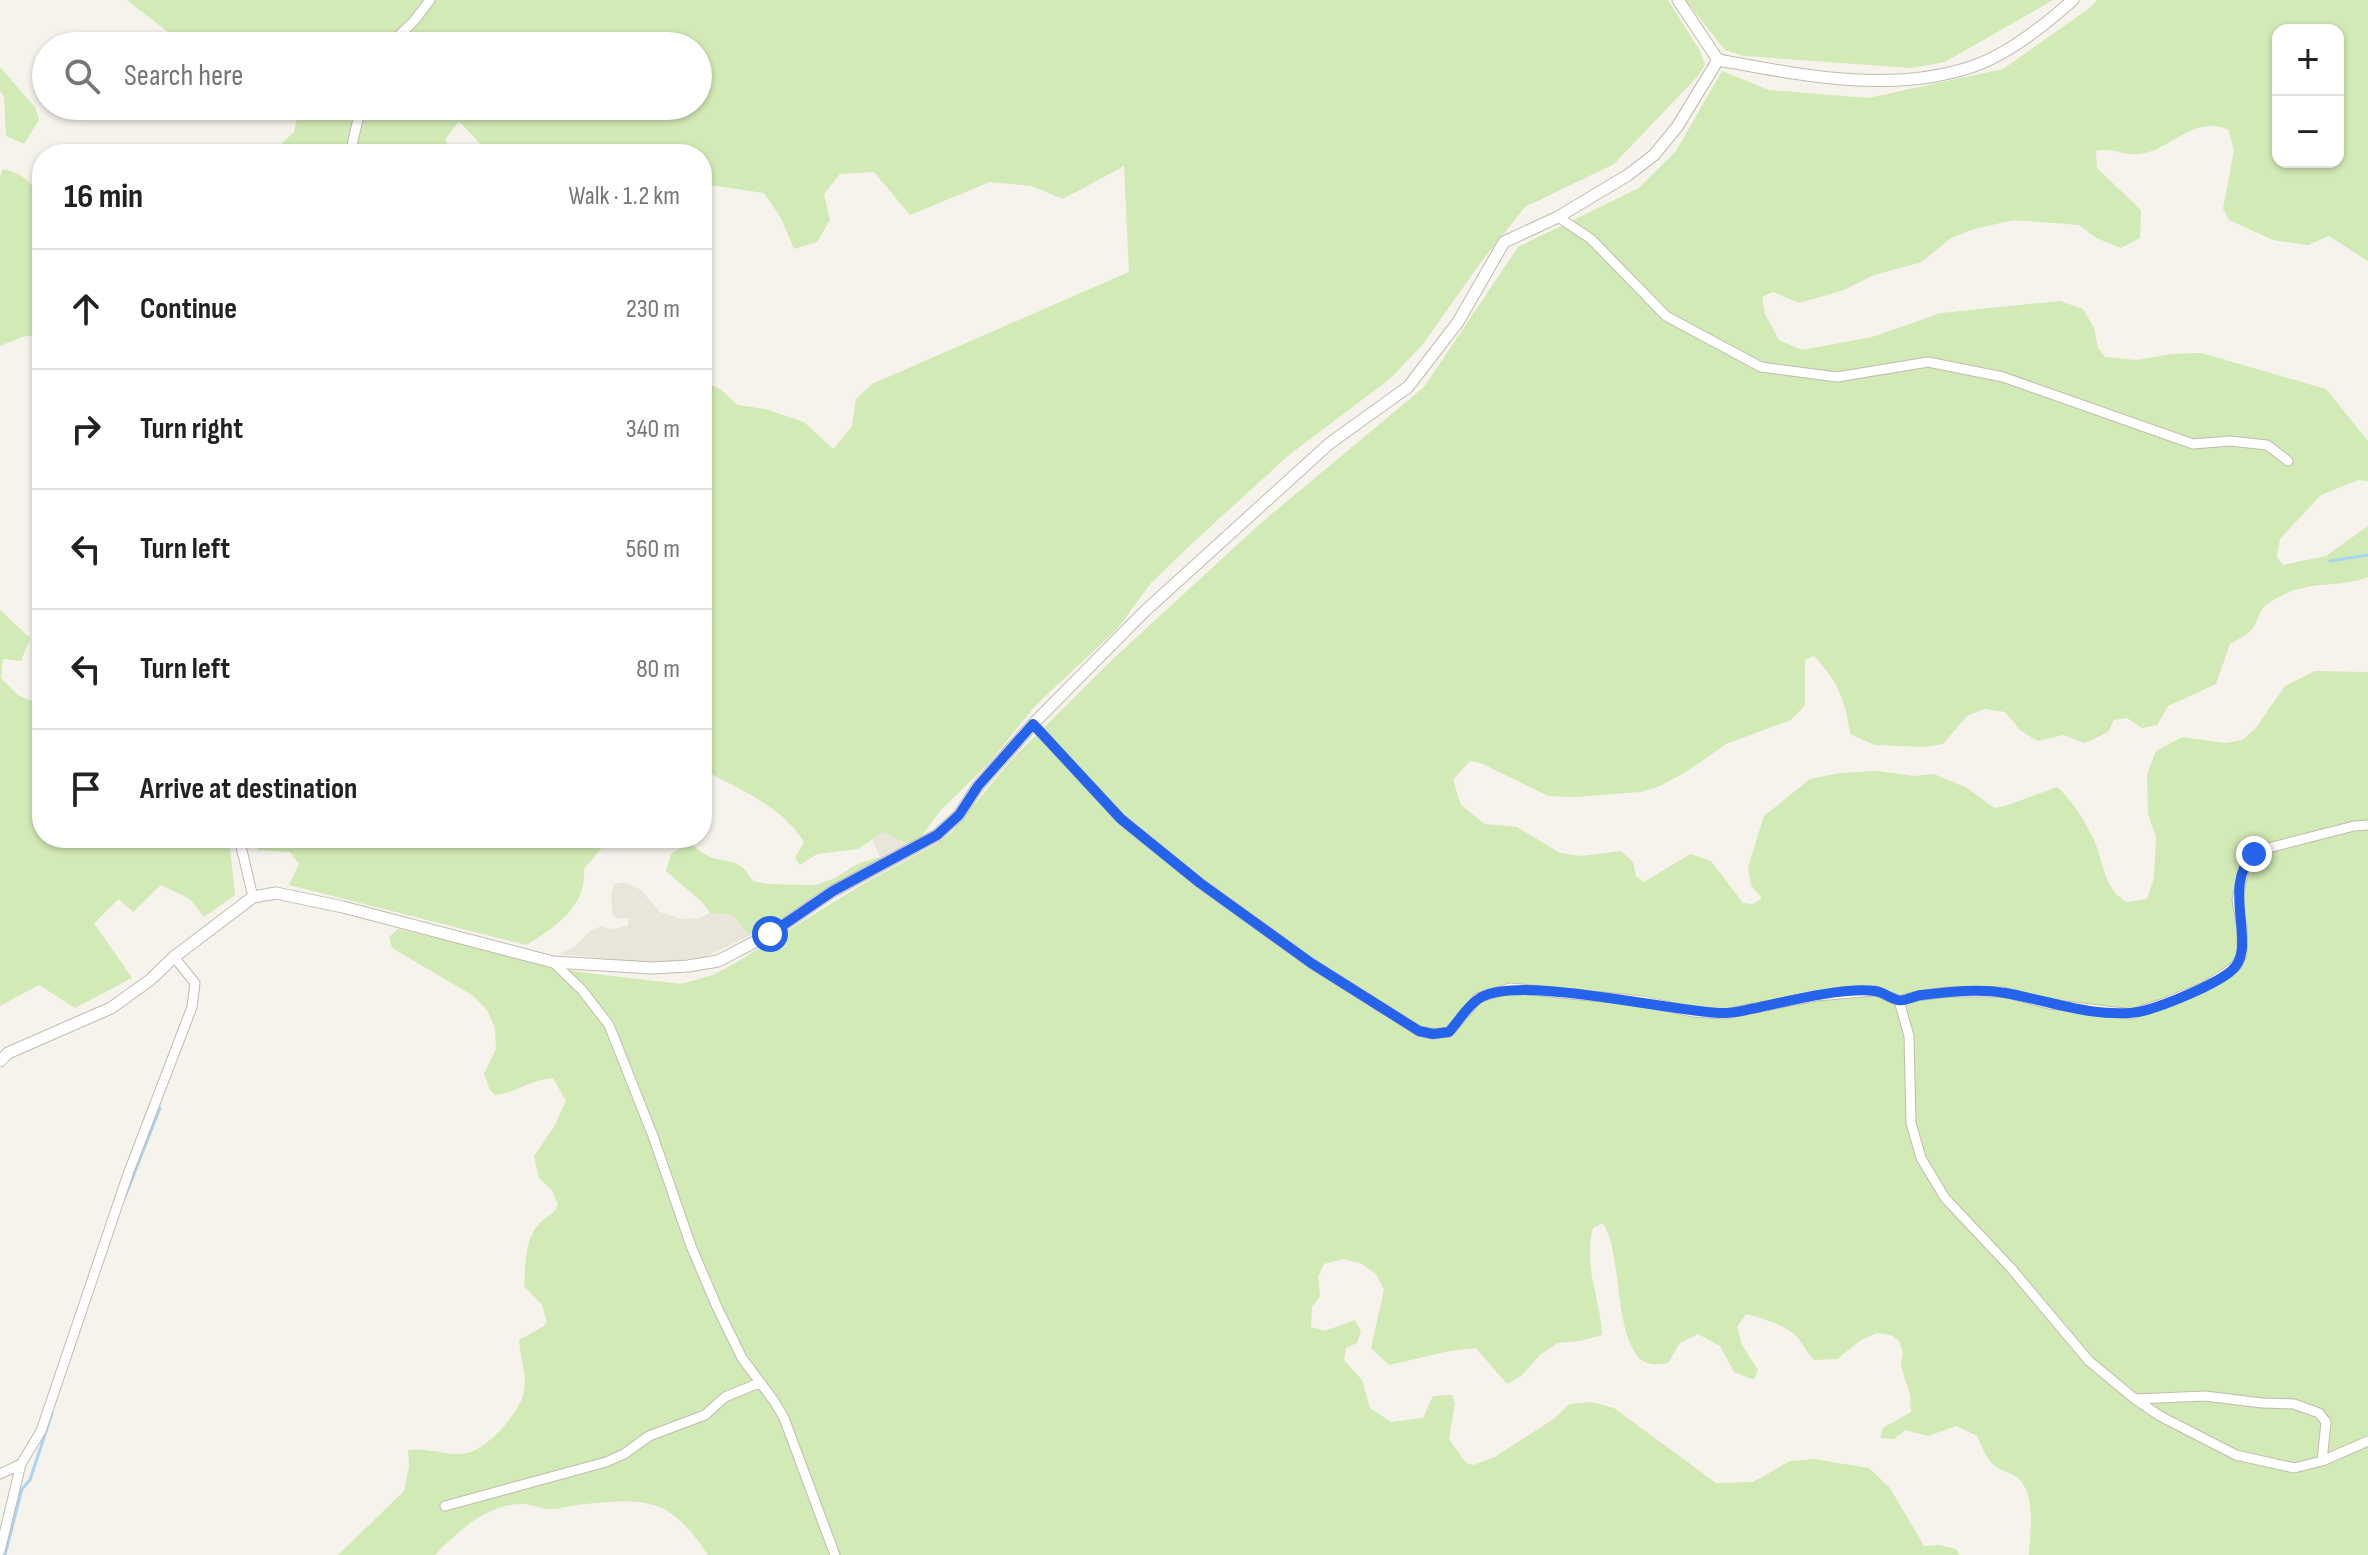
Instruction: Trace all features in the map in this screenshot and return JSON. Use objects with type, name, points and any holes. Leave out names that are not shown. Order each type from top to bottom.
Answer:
[{"type":"street","points":[[403,32],[430,0]]},
{"type":"street","points":[[1678,0],[1718,60],[1860,81],[1932,77],[1974,66],[2009,47],[2073,0]]},
{"type":"street","points":[[0,1061],[8,1053],[111,1008],[253,897],[276,893],[343,907],[553,962],[652,968],[718,961],[770,934],[833,891],[937,835],[959,815],[978,786],[1033,724],[1145,611],[1330,443],[1408,387],[1458,322],[1504,242],[1558,217],[1628,175],[1654,155],[1677,127],[1718,60]]},
{"type":"street","points":[[352,144],[358,120]]},
{"type":"street","points":[[1558,217],[1591,239],[1666,316],[1761,367],[1837,377],[1928,362],[2003,377],[2193,444],[2230,441],[2267,445],[2288,461]]},
{"type":"street","points":[[1033,724],[1121,819],[1200,883],[1311,963],[1419,1031],[1433,1034],[1449,1032],[1478,998],[1510,988],[1643,1001],[1693,1012],[1725,1014],[1816,996],[1876,991],[1899,1001],[1948,992],[2003,992],[2061,1006],[2132,1014],[2204,987],[2237,965],[2242,954],[2237,900],[2244,870],[2254,854],[2285,843],[2368,825]]},
{"type":"street","points":[[241,848],[253,897]]},
{"type":"street","points":[[0,1551],[21,1464],[41,1431],[128,1174],[192,1007],[195,983],[174,957]]},
{"type":"street","points":[[553,962],[582,990],[609,1025],[653,1136],[691,1246],[742,1358],[784,1418],[835,1555]]},
{"type":"street","points":[[1899,1001],[1909,1036],[1911,1123],[1921,1158],[1945,1198],[2010,1267],[2089,1361],[2135,1399],[2197,1437],[2236,1455],[2294,1468],[2322,1461],[2368,1441]]},
{"type":"street","points":[[445,1506],[606,1462],[624,1454],[649,1436],[705,1415],[725,1397],[759,1383]]},
{"type":"street","points":[[2135,1399],[2205,1396],[2294,1404],[2319,1413],[2326,1422],[2322,1461]]},
{"type":"street","points":[[0,1474],[21,1464]]},
{"type":"shaded area","points":[[883,831],[908,844],[882,862],[872,839]]},
{"type":"shaded area","points":[[625,882],[641,890],[660,912],[681,919],[700,918],[710,913],[733,915],[749,936],[705,957],[653,963],[559,954],[601,926],[612,929],[627,926],[629,918],[613,916],[611,897],[614,884]]},
{"type":"green space","points":[[127,0],[1668,0],[1700,51],[1705,65],[1614,164],[1525,207],[1481,262],[1423,344],[1391,378],[1289,455],[1151,583],[1117,629],[1036,705],[988,764],[941,810],[921,837],[908,844],[883,832],[858,849],[817,854],[800,865],[795,858],[804,842],[795,829],[772,808],[712,775],[712,385],[738,405],[765,409],[804,422],[833,449],[852,426],[856,399],[872,384],[1129,272],[1124,166],[1063,199],[1032,186],[990,182],[910,215],[874,172],[840,174],[824,194],[830,220],[817,242],[794,249],[781,218],[764,193],[712,185],[712,144],[480,144],[459,121],[445,140],[447,144],[281,144],[294,132],[296,120],[712,120],[712,32],[168,32]]},
{"type":"green space","points":[[1685,0],[2053,0],[1945,62],[1911,68],[1744,56],[1725,50]]},
{"type":"green space","points":[[2097,0],[2368,0],[2368,261],[2329,236],[2308,245],[2273,240],[2229,220],[2223,209],[2234,150],[2228,129],[2200,127],[2148,152],[2096,151],[2097,168],[2141,210],[2140,238],[2121,248],[2096,238],[2079,225],[2014,220],[1974,229],[1951,238],[1922,262],[1874,275],[1844,290],[1799,303],[1773,292],[1762,297],[1765,314],[1779,340],[1802,350],[1872,337],[1941,313],[2060,301],[2083,309],[2094,328],[2098,348],[2105,357],[2136,360],[2201,353],[2326,389],[2368,441],[2368,481],[2358,480],[2321,495],[2280,539],[2277,557],[2283,565],[2326,556],[2368,526],[2368,577],[2297,589],[2272,601],[2262,609],[2250,631],[2230,644],[2216,684],[2168,706],[2157,725],[2142,728],[2127,718],[2114,720],[2108,732],[2085,743],[2063,735],[2038,741],[2021,731],[2005,712],[1985,709],[1967,716],[1943,744],[1924,747],[1875,745],[1850,734],[1839,692],[1814,656],[1805,660],[1805,705],[1791,720],[1726,744],[1660,786],[1641,792],[1548,796],[1481,763],[1470,761],[1453,780],[1461,805],[1485,824],[1517,827],[1560,853],[1581,856],[1621,851],[1633,862],[1636,876],[1644,882],[1690,854],[1711,861],[1743,903],[1753,904],[1762,898],[1751,885],[1748,867],[1764,816],[1810,779],[1840,773],[1877,771],[1914,776],[1934,774],[1967,788],[1994,808],[2057,787],[2083,819],[2094,840],[2108,882],[2126,902],[2147,899],[2154,878],[2156,837],[2148,814],[2147,774],[2156,751],[2182,737],[2225,743],[2242,740],[2255,729],[2285,686],[2315,671],[2368,672],[2368,1555],[2029,1555],[2031,1516],[2025,1487],[2013,1474],[1991,1462],[1977,1436],[1956,1426],[1928,1436],[1905,1430],[1894,1439],[1880,1438],[1883,1428],[1911,1412],[1899,1341],[1891,1335],[1877,1333],[1861,1340],[1837,1359],[1814,1360],[1789,1330],[1746,1314],[1737,1327],[1742,1345],[1758,1370],[1754,1380],[1734,1372],[1720,1346],[1698,1334],[1680,1343],[1668,1363],[1646,1362],[1639,1358],[1625,1328],[1613,1254],[1603,1223],[1593,1228],[1590,1243],[1602,1335],[1558,1343],[1540,1355],[1521,1376],[1507,1384],[1476,1348],[1389,1365],[1371,1348],[1384,1290],[1376,1274],[1362,1264],[1343,1259],[1324,1264],[1318,1277],[1320,1297],[1312,1307],[1311,1327],[1325,1331],[1355,1320],[1361,1331],[1357,1343],[1346,1348],[1344,1360],[1362,1380],[1370,1408],[1391,1422],[1423,1418],[1433,1396],[1452,1395],[1455,1404],[1449,1439],[1466,1463],[1473,1465],[1495,1457],[1555,1418],[1569,1404],[1591,1402],[1614,1408],[1716,1483],[1753,1482],[1790,1461],[1813,1459],[1869,1468],[1890,1488],[1924,1546],[1956,1549],[1960,1555],[708,1555],[694,1535],[667,1511],[653,1505],[620,1502],[555,1509],[509,1505],[474,1520],[435,1555],[338,1555],[404,1491],[409,1466],[408,1450],[456,1454],[471,1452],[504,1426],[517,1408],[525,1385],[519,1340],[547,1322],[542,1305],[524,1286],[527,1253],[535,1229],[558,1205],[552,1190],[539,1178],[534,1156],[554,1127],[566,1101],[553,1078],[495,1095],[484,1074],[496,1049],[495,1028],[487,1010],[472,995],[392,948],[389,937],[398,929],[579,972],[681,984],[713,975],[732,965],[951,833],[1011,760],[1113,659],[1262,522],[1424,387],[1518,247],[1639,188],[1676,151],[1722,71],[1769,90],[1868,98],[2003,69]]},
{"type":"green space","points":[[0,67],[32,104],[32,120],[39,120],[24,144],[6,136],[4,96],[0,91]]},
{"type":"green space","points":[[3,169],[17,174],[32,186],[32,335],[0,346],[0,177]]},
{"type":"green space","points":[[0,610],[30,638],[21,661],[3,659],[1,678],[18,695],[32,701],[32,848],[230,848],[235,895],[204,917],[190,899],[161,885],[133,912],[119,899],[94,923],[132,978],[75,1008],[39,985],[0,1006]]},
{"type":"green space","points":[[602,848],[584,869],[584,882],[575,905],[558,923],[526,945],[289,885],[299,864],[290,852],[258,850]]},
{"type":"green space","points":[[681,848],[696,848],[710,857],[740,866],[753,881],[766,884],[816,885],[835,878],[857,864],[879,857],[882,862],[775,925],[749,936],[733,915],[710,913],[701,901],[666,871],[671,854]]},
{"type":"waterway","points":[[2330,561],[2368,555]]},
{"type":"waterway","points":[[125,1197],[160,1108]]},
{"type":"waterway","points":[[5,1555],[22,1489],[30,1480],[52,1413]]},
{"type":"route","points":[[770,934],[833,891],[937,835],[959,815],[978,786],[1033,724],[1121,819],[1200,883],[1311,963],[1419,1031],[1433,1034],[1449,1032],[1478,998],[1510,988],[1643,1001],[1693,1012],[1725,1014],[1816,996],[1876,991],[1899,1001],[1948,992],[2003,992],[2049,1004],[2132,1014],[2204,987],[2230,973],[2237,965],[2242,954],[2237,900],[2244,870],[2254,854]]}]
